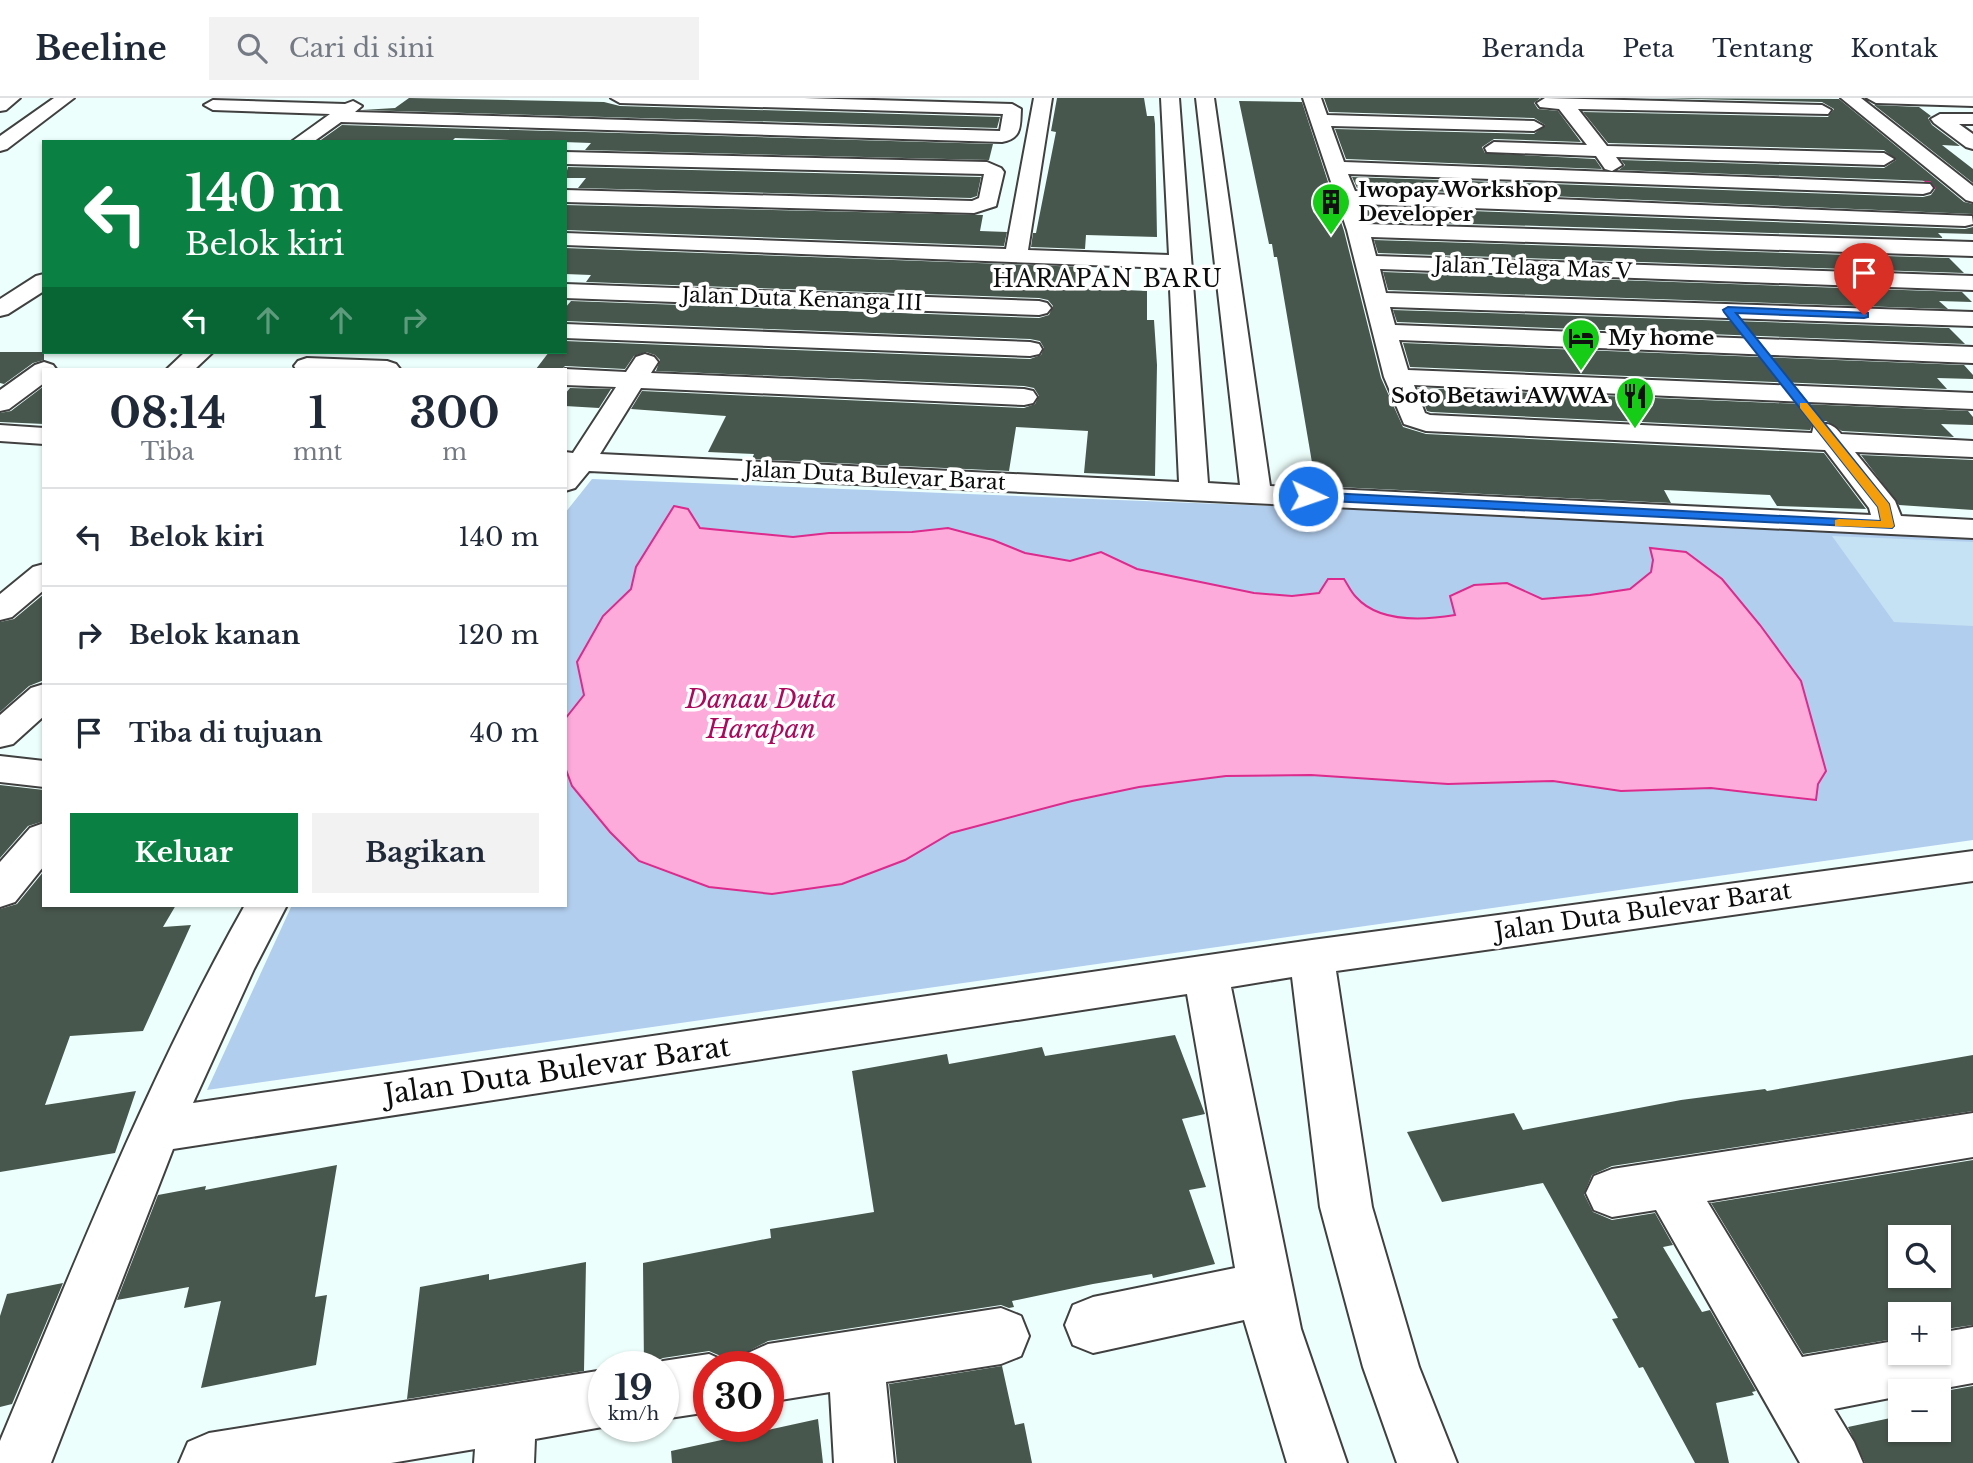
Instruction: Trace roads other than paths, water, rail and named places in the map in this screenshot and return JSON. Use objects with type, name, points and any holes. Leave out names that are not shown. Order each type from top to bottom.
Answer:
[{"type":"street","points":[[0,106],[11,98]]},
{"type":"street","points":[[0,145],[65,98]]},
{"type":"street","points":[[303,140],[363,98]]},
{"type":"street","points":[[213,105],[682,128],[1002,138],[1010,134],[1012,109],[620,98]]},
{"type":"street","points":[[1016,256],[1043,98]]},
{"type":"street","points":[[1170,98],[1194,491]]},
{"type":"street","points":[[1205,98],[1256,494]]},
{"type":"street","points":[[1522,102],[1827,114],[1806,98]]},
{"type":"street","points":[[1850,98],[1973,196]]},
{"type":"street","points":[[1876,98],[1973,101]]},
{"type":"street","points":[[589,240],[705,100]]},
{"type":"street","points":[[1564,103],[1884,507],[1888,526]]},
{"type":"street","points":[[1971,142],[1940,119],[1973,119]]},
{"type":"street","points":[[1319,120],[1609,127]]},
{"type":"street","points":[[1319,120],[1354,144]]},
{"type":"street","points":[[1319,120],[1358,230],[1397,377],[1414,418],[1426,423],[1973,449]]},
{"type":"street","points":[[1863,142],[1969,223]]},
{"type":"street","points":[[1913,149],[1971,142]]},
{"type":"street","points":[[1478,148],[1884,159]]},
{"type":"street","points":[[567,158],[987,169],[994,172],[989,202],[974,207],[567,196]]},
{"type":"street","points":[[1336,168],[1624,180],[1923,188]]},
{"type":"street","points":[[1346,197],[1969,223]]},
{"type":"street","points":[[1358,230],[1973,249]]},
{"type":"street","points":[[567,239],[1180,262]]},
{"type":"street","name":"Jalan Telaga Mas V","points":[[1365,262],[1973,283]]},
{"type":"street","points":[[0,309],[42,282]]},
{"type":"street","name":"Jalan Duta Kenanga III","points":[[567,290],[699,295],[1038,299],[1030,349]]},
{"type":"street","points":[[580,467],[646,381],[699,295]]},
{"type":"street","points":[[1376,300],[1973,319]]},
{"type":"street","points":[[567,331],[1030,349],[1022,408],[567,377]]},
{"type":"street","points":[[1386,332],[1973,355]]},
{"type":"street","points":[[181,368],[198,354]]},
{"type":"street","points":[[311,362],[376,368]]},
{"type":"street","points":[[0,403],[42,371]]},
{"type":"street","points":[[1397,377],[1973,401]]},
{"type":"street","points":[[0,433],[42,436]]},
{"type":"street","name":"Jalan Duta Bulevar Barat","points":[[580,467],[1194,491],[1973,529]]},
{"type":"street","points":[[0,610],[42,576]]},
{"type":"street","points":[[2,731],[42,698]]},
{"type":"street","points":[[2,731],[42,735]]},
{"type":"street","points":[[0,769],[42,774]]},
{"type":"street","points":[[0,891],[42,840]]},
{"type":"street","name":"Jalan Duta Bulevar Barat","points":[[156,1129],[1312,957],[1973,866]]},
{"type":"street","points":[[21,1463],[156,1129],[232,968],[265,907]]},
{"type":"street","points":[[1312,957],[1346,1207],[1391,1367],[1427,1463]]},
{"type":"street","points":[[1206,974],[1273,1329],[1317,1463]]},
{"type":"street","points":[[1612,1193],[1973,1135]]},
{"type":"street","points":[[1668,1183],[1833,1463]]},
{"type":"street","points":[[1093,1325],[1265,1289]]},
{"type":"street","points":[[784,1370],[1001,1336]]},
{"type":"street","points":[[1789,1388],[1973,1355]]},
{"type":"street","points":[[856,1359],[864,1463]]},
{"type":"street","points":[[209,1463],[506,1439],[588,1406]]},
{"type":"water","name":"Danau Duta Harapan","points":[[674,506],[688,509],[700,528],[793,537],[948,528],[993,540],[1025,553],[1070,561],[1101,552],[1137,569],[1254,593],[1292,596],[1319,593],[1328,579],[1344,579],[1354,595],[1377,611],[1403,618],[1430,618],[1455,615],[1450,596],[1474,585],[1507,583],[1542,599],[1630,589],[1651,572],[1653,560],[1650,548],[1686,552],[1722,579],[1801,681],[1826,771],[1818,784],[1816,800],[1711,788],[1621,791],[1553,781],[1448,784],[1311,775],[1226,776],[1139,787],[1072,801],[951,833],[905,860],[842,884],[772,894],[709,887],[639,861],[610,832],[572,786],[567,772],[567,716],[584,695],[577,662],[603,616],[631,589],[636,567]]},
{"type":"waterway","points":[[1916,173],[1945,194]]},
{"type":"place","name":"Iwopay Workshop Developer","points":[[1331,236]]},
{"type":"place","name":"My home","points":[[1581,372]]},
{"type":"place","name":"Soto Betawi AWWA","points":[[1635,430]]},
{"type":"district","name":"HARAPAN BARU","points":[[1108,279]]}]
